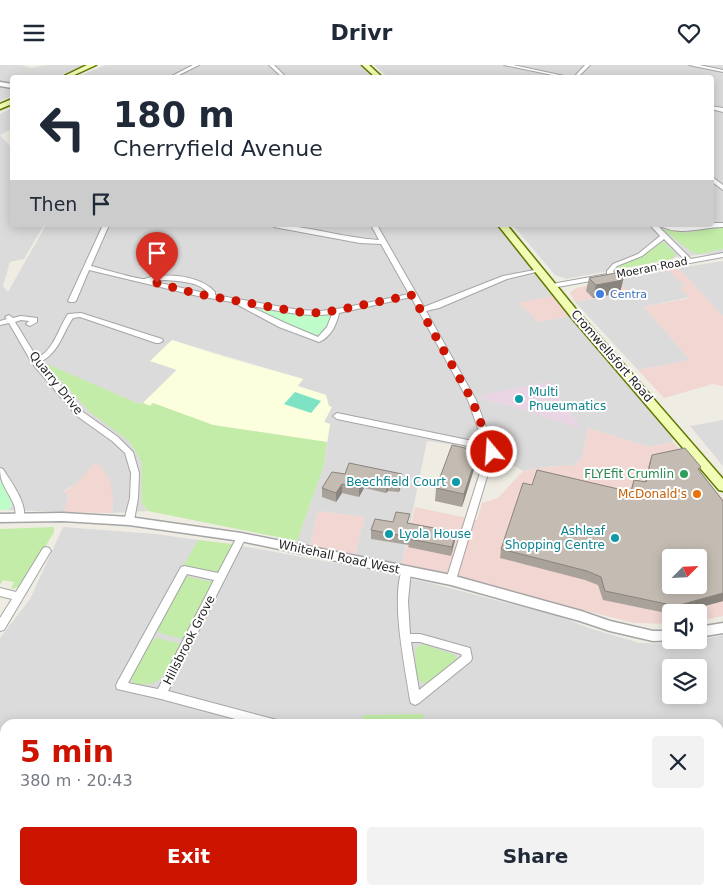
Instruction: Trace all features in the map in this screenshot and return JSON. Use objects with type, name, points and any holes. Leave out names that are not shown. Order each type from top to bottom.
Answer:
[{"type":"main road","points":[[70,75],[92,65]]},
{"type":"main road","points":[[365,65],[377,75]]},
{"type":"main road","name":"Cromwellsfort Road","points":[[504,227],[723,487]]},
{"type":"street","points":[[176,75],[197,65]]},
{"type":"street","points":[[271,65],[282,75]]},
{"type":"street","points":[[506,65],[558,75]]},
{"type":"street","points":[[578,75],[588,65]]},
{"type":"street","points":[[691,65],[723,71]]},
{"type":"street","points":[[72,301],[105,227]]},
{"type":"street","points":[[285,227],[360,241],[383,242]]},
{"type":"street","points":[[375,227],[472,400],[490,452],[450,580]]},
{"type":"street","points":[[655,227],[690,261]]},
{"type":"street","points":[[670,227],[685,231],[702,227]]},
{"type":"street","points":[[611,275],[610,271],[615,265],[640,255],[654,242],[664,236]]},
{"type":"street","name":"Moeran Road","points":[[552,286],[723,255]]},
{"type":"street","points":[[422,310],[505,277],[520,269],[528,257]]},
{"type":"street","points":[[87,267],[212,297],[299,312],[321,313],[336,311],[412,295]]},
{"type":"street","points":[[505,277],[538,270]]},
{"type":"street","points":[[239,302],[242,306],[319,340],[328,331],[336,311]]},
{"type":"street","points":[[36,361],[42,359],[58,343],[67,320],[72,316],[81,315],[158,341]]},
{"type":"street","points":[[1,323],[10,318],[21,317],[34,319],[30,324]]},
{"type":"street","name":"Quarry Drive","points":[[10,318],[36,361],[80,414],[115,439],[129,452],[135,473],[134,498],[129,521]]},
{"type":"street","points":[[338,416],[468,443],[490,452]]},
{"type":"street","points":[[0,471],[20,507],[20,518]]},
{"type":"street","name":"Whitehall Road West","points":[[0,518],[63,517],[129,521],[241,537],[450,580],[581,616],[610,626],[653,636],[662,636]]},
{"type":"street","name":"Hillsbrook Grove","points":[[241,537],[161,694],[254,719]]},
{"type":"street","points":[[0,627],[46,551]]},
{"type":"street","points":[[161,694],[121,686],[184,570],[221,578]]},
{"type":"street","points":[[406,570],[403,586],[407,638],[415,700],[467,659],[466,651],[420,637],[407,638]]},
{"type":"street","points":[[0,592],[18,597]]},
{"type":"street","points":[[707,631],[723,628]]},
{"type":"shaded area","points":[[0,65],[22,65],[31,68],[45,65],[85,65],[61,75],[10,75],[10,97],[0,101]]},
{"type":"shaded area","points":[[105,65],[361,65],[373,75],[82,75]]},
{"type":"shaded area","points":[[374,65],[723,65],[723,253],[676,257],[566,279],[555,275],[515,227],[714,227],[714,75],[386,75]]},
{"type":"shaded area","points":[[10,109],[10,130],[0,135],[0,114]]},
{"type":"shaded area","points":[[0,135],[10,146],[10,227],[43,227],[24,259],[10,262],[3,286],[8,292],[45,227],[499,227],[553,296],[518,304],[529,312],[537,322],[570,316],[671,430],[673,442],[649,447],[588,428],[582,458],[575,465],[523,471],[484,449],[427,441],[402,564],[354,556],[365,517],[318,511],[310,546],[297,541],[324,465],[330,424],[324,422],[331,407],[297,386],[303,379],[172,340],[177,369],[143,403],[139,404],[46,364],[130,442],[142,463],[142,504],[148,511],[112,513],[113,499],[77,483],[64,491],[69,496],[64,512],[7,510],[12,506],[11,500],[0,480]],"holes":[[[547,382],[514,407],[484,400],[481,396]]]},
{"type":"shaded area","points":[[723,261],[723,316],[678,268]]},
{"type":"shaded area","points":[[678,268],[723,316],[723,386],[713,384],[664,398],[638,370],[690,360],[644,307],[690,298],[679,288],[685,286],[668,270]]},
{"type":"shaded area","points":[[668,270],[686,286],[680,288],[690,297],[644,307],[690,360],[638,370],[575,302],[628,292],[617,279]]},
{"type":"shaded area","points":[[617,279],[629,292],[575,302],[570,293],[576,288]]},
{"type":"shaded area","points":[[553,296],[570,316],[537,322],[529,312],[517,303]]},
{"type":"shaded area","points":[[172,340],[303,379],[298,386],[326,395],[329,406],[332,407],[324,422],[330,424],[327,442],[213,425],[153,403],[150,406],[143,403],[177,370],[150,361]]},
{"type":"shaded area","points":[[547,382],[583,429],[514,407],[484,400],[480,395]]},
{"type":"shaded area","points":[[723,420],[723,466],[690,426]]},
{"type":"shaded area","points":[[588,428],[649,447],[673,442],[723,499],[723,616],[707,619],[707,604],[662,604],[662,624],[634,623],[402,564],[415,507],[477,520],[482,503],[498,498],[523,471],[575,465],[582,458]]},
{"type":"shaded area","points":[[94,463],[101,466],[111,483],[112,513],[64,512],[69,496],[64,492],[77,483]]},
{"type":"shaded area","points":[[318,511],[365,517],[354,556],[310,546]]},
{"type":"shaded area","points":[[63,527],[156,534],[248,547],[345,565],[430,583],[558,616],[592,629],[640,643],[662,644],[662,649],[707,649],[707,638],[723,635],[723,719],[0,719],[0,638],[30,599]]},
{"type":"green space","points":[[709,227],[723,227],[723,249],[699,254],[692,252],[662,229],[688,233]]},
{"type":"green space","points":[[662,241],[676,254],[672,259],[614,270],[616,267],[643,256]]},
{"type":"green space","points":[[252,308],[290,314],[329,315],[330,319],[320,335],[309,335]]},
{"type":"green space","points":[[45,363],[139,404],[143,403],[150,406],[153,403],[213,425],[327,442],[324,465],[297,541],[148,511],[142,504],[142,463],[130,442],[90,412]]},
{"type":"green space","points":[[295,392],[321,401],[311,413],[284,404]]},
{"type":"green space","points":[[0,480],[11,500],[12,506],[7,510],[0,510]]},
{"type":"green space","points":[[54,527],[54,532],[19,587],[11,589],[14,582],[3,580],[0,585],[0,529]]},
{"type":"green space","points":[[198,540],[232,544],[218,573],[184,565]]},
{"type":"green space","points":[[185,576],[213,582],[183,639],[160,633],[157,629]]},
{"type":"green space","points":[[157,638],[181,644],[169,668],[160,679],[153,683],[135,684],[131,679],[151,641]]},
{"type":"green space","points":[[423,644],[452,654],[457,659],[429,683],[425,684],[417,679],[415,652],[416,648]]},
{"type":"green space","points":[[423,714],[424,719],[362,719],[364,715]]},
{"type":"building","points":[[621,272],[623,280],[596,285],[589,278]]},
{"type":"building","name":"Beechfield Court","points":[[452,445],[478,451],[464,494],[436,488]]},
{"type":"building","name":"Ashleaf Shopping Centre","points":[[685,448],[701,467],[698,469],[723,501],[723,593],[683,604],[667,604],[605,591],[601,577],[587,571],[501,549],[523,483],[532,485],[537,470],[631,492],[634,480],[646,482],[652,455]]},
{"type":"building","points":[[349,463],[402,474],[399,484],[388,482],[387,485],[364,479],[359,488],[342,484],[336,493],[322,488],[332,472],[345,474]]},
{"type":"building","points":[[396,512],[410,514],[407,523],[456,532],[452,547],[371,530],[375,519],[393,522]]},
{"type":"place","name":"Centra","points":[[600,294]]},
{"type":"place","name":"Multi Pnueumatics","points":[[519,399]]},
{"type":"place","name":"FLYEfit Crumlin","points":[[684,474]]},
{"type":"place","name":"Beechfield Court","points":[[456,482]]},
{"type":"place","name":"McDonald's","points":[[697,494]]},
{"type":"place","name":"Lyola House","points":[[389,534]]},
{"type":"place","name":"Ashleaf Shopping Centre","points":[[615,538]]},
{"type":"route","points":[[157,283],[198,294],[299,312],[321,313],[412,295],[472,400],[492,452]]}]
